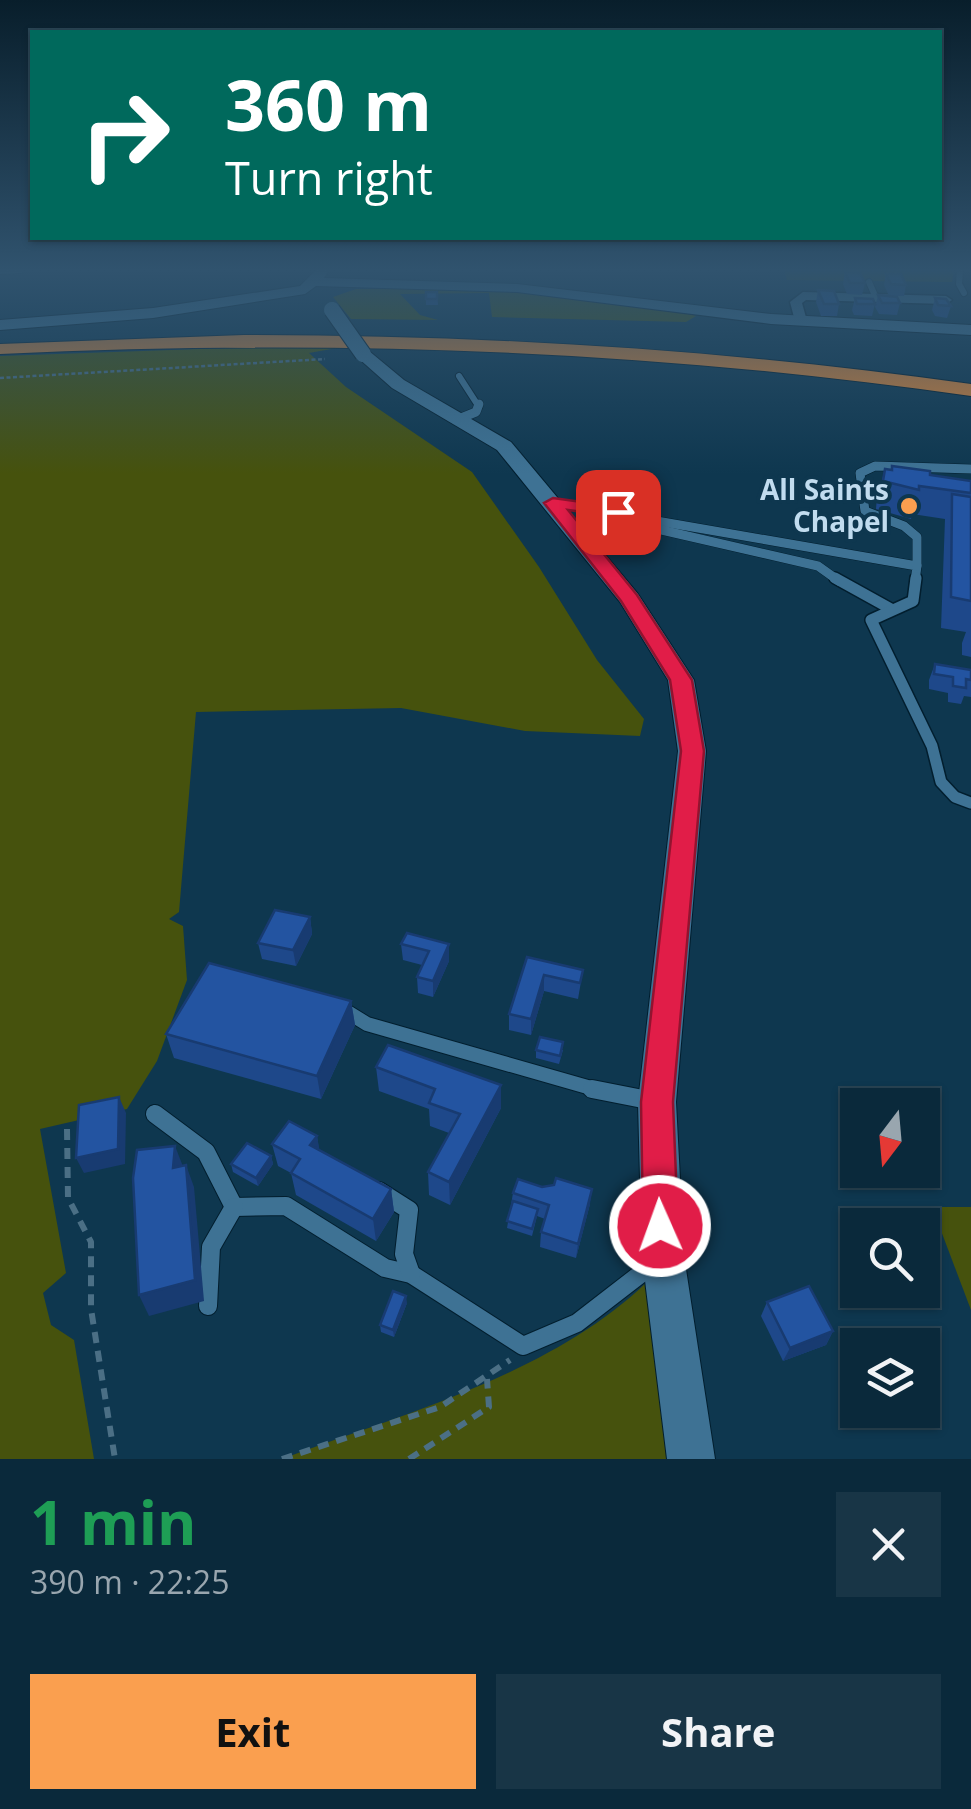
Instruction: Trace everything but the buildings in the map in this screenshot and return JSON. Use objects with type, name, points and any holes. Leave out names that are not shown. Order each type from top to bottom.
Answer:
[{"type":"highway","points":[[610,338],[718,346],[971,378]]},
{"type":"highway","points":[[0,349],[202,339],[508,342],[779,364],[971,390]]},
{"type":"main road","points":[[353,338],[362,354],[398,384],[504,446],[630,599],[681,680],[692,751],[657,1102],[663,1256],[690,1459]]},
{"type":"lane","points":[[459,376],[480,405],[476,412],[461,418]]},
{"type":"lane","points":[[971,469],[876,466],[864,468],[860,474],[865,511],[904,526],[918,536],[913,601],[872,620],[932,746],[941,782],[955,797],[971,803]]},
{"type":"lane","points":[[553,503],[916,566]]},
{"type":"lane","points":[[618,512],[631,523],[818,566],[854,592],[890,609]]},
{"type":"lane","points":[[319,1001],[367,1024],[587,1088],[657,1102]]},
{"type":"lane","points":[[155,1114],[206,1152],[234,1207]]},
{"type":"lane","points":[[360,1179],[409,1210],[404,1254],[411,1274]]},
{"type":"lane","points":[[234,1207],[286,1206],[385,1268],[411,1274],[523,1346],[554,1338],[623,1291],[663,1256]]},
{"type":"lane","points":[[208,1306],[211,1247],[234,1207]]},
{"type":"path","points":[[0,378],[175,370],[362,354]]},
{"type":"path","points":[[67,1129],[68,1198],[91,1242],[92,1309],[115,1459]]},
{"type":"path","points":[[282,1459],[440,1406],[487,1379],[523,1346]]},
{"type":"path","points":[[409,1459],[488,1407],[487,1379]]},
{"type":"green space","points":[[348,346],[309,353],[346,387],[472,472],[539,567],[597,660],[644,719],[640,736],[525,731],[401,708],[196,712],[179,912],[169,919],[183,926],[187,980],[157,1061],[127,1109],[40,1129],[66,1273],[43,1293],[51,1325],[74,1340],[94,1459],[0,1459],[0,356]]},
{"type":"green space","points":[[971,1207],[971,1310],[940,1228],[940,1208],[932,1208]]},
{"type":"green space","points":[[654,1275],[675,1459],[282,1459],[429,1406],[527,1364],[616,1309]]},
{"type":"place","name":"All Saints Chapel","points":[[909,506]]},
{"type":"route","points":[[618,512],[553,503],[630,599],[681,680],[692,751],[657,1102],[660,1226]]}]
